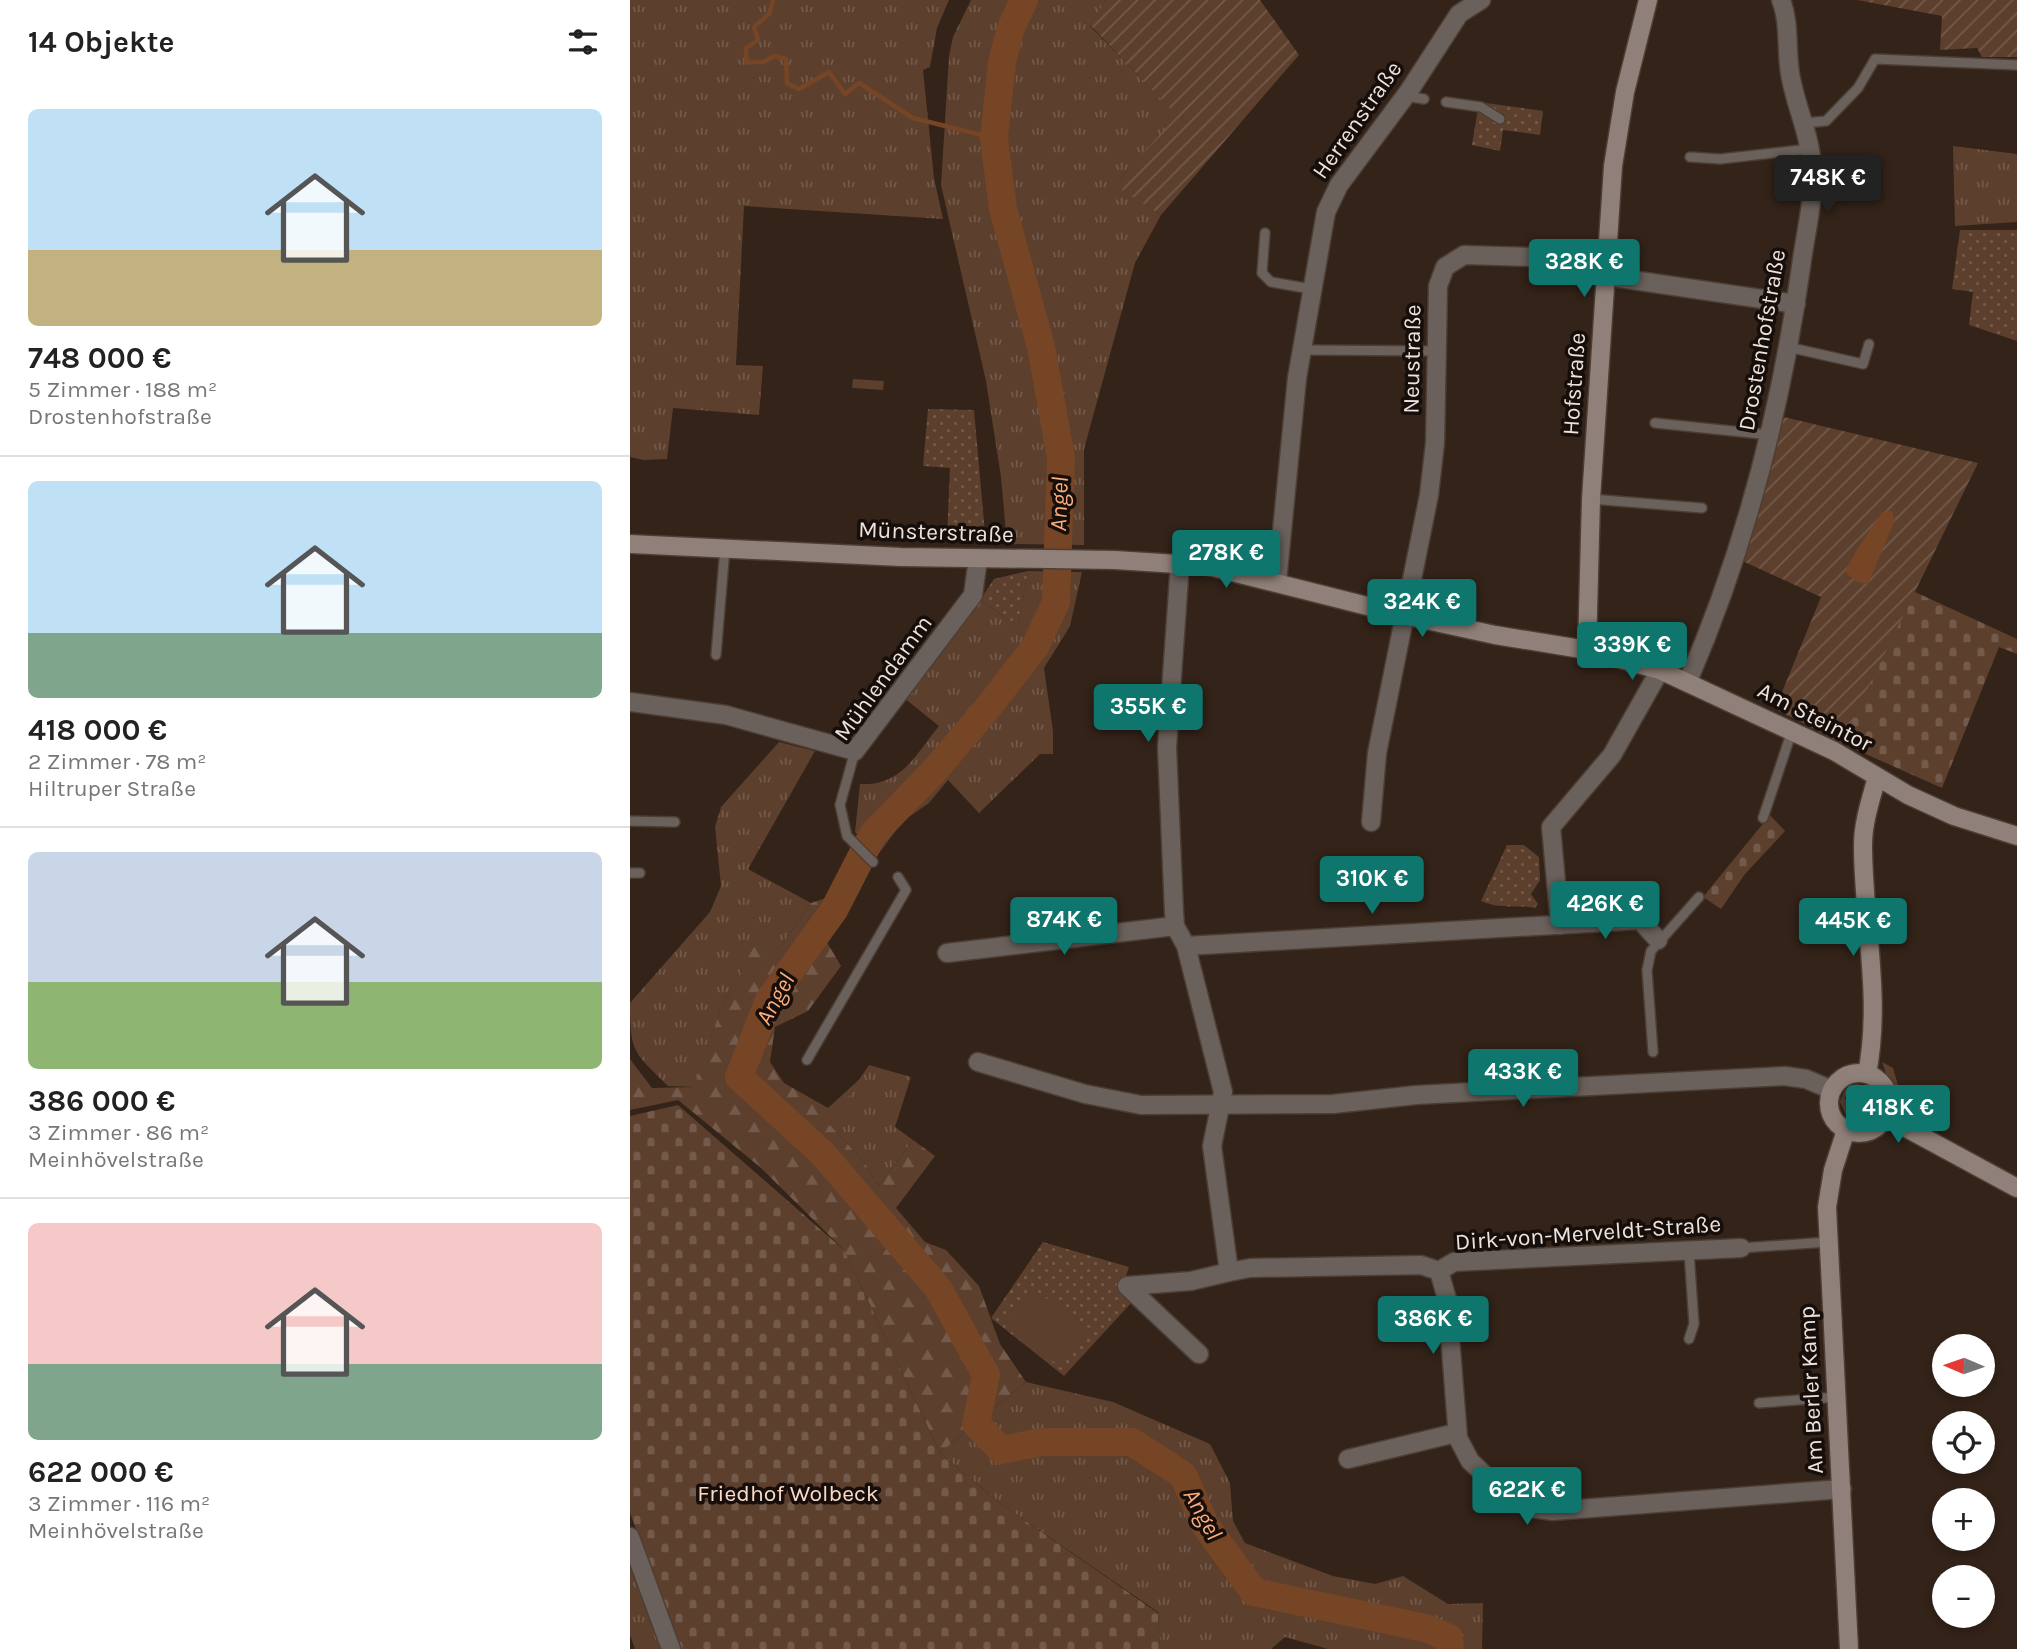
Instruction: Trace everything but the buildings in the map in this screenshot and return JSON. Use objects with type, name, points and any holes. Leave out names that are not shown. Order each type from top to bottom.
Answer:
[{"type":"street","name":"Herrenstraße","points":[[1277,582],[1301,350],[1326,212],[1339,185],[1405,96],[1459,14],[1481,0]]},
{"type":"street","name":"Hofstraße","points":[[1587,649],[1591,499],[1605,273],[1617,135],[1648,0]]},
{"type":"street","name":"Drostenhofstraße","points":[[1688,681],[1709,631],[1736,552],[1770,435],[1796,304],[1811,194],[1810,149],[1790,74],[1786,12],[1781,0]]},
{"type":"street","name":"Neustraße","points":[[1403,615],[1430,482],[1435,443],[1438,286],[1445,267],[1464,255],[1532,257],[1605,273],[1796,304]]},
{"type":"street","name":"Münsterstraße","points":[[630,544],[1030,560],[1083,559],[1208,566],[1403,615],[1496,635],[1587,649]]},
{"type":"street","name":"Mühlendamm","points":[[855,751],[973,595],[978,558]]},
{"type":"street","points":[[1180,563],[1167,747],[1175,926],[1186,946],[1223,1092],[1212,1146],[1228,1272]]},
{"type":"street","points":[[1371,822],[1377,753],[1403,615]]},
{"type":"street","name":"Am Steintor","points":[[1587,649],[1688,681],[1792,731],[1954,816],[2017,836]]},
{"type":"street","points":[[1560,925],[1551,827],[1612,755],[1660,670]]},
{"type":"street","points":[[630,702],[726,715],[855,751]]},
{"type":"street","points":[[1867,1074],[1872,1046],[1873,981],[1863,844],[1867,813],[1877,777]]},
{"type":"street","points":[[1186,946],[1640,920],[1658,940]]},
{"type":"street","points":[[947,953],[1175,926]]},
{"type":"street","points":[[978,1062],[1125,1103],[1258,1106],[1333,1104],[1416,1095],[1785,1076],[1806,1079],[1832,1090]]},
{"type":"street","points":[[1867,1074],[1877,1078],[1888,1093],[1886,1117],[1873,1130],[1863,1133],[1846,1130],[1839,1125],[1830,1109],[1832,1090],[1847,1075],[1867,1074]]},
{"type":"street","points":[[1886,1117],[2017,1188]]},
{"type":"street","name":"Am Berler Kamp","points":[[1846,1130],[1829,1189],[1827,1242],[1849,1649]]},
{"type":"street","name":"Dirk-von-Merveldt-Straße","points":[[1199,1354],[1127,1286],[1191,1281],[1250,1268],[1421,1265],[1439,1271],[1454,1262],[1741,1248]]},
{"type":"street","points":[[1439,1271],[1447,1299],[1456,1433],[1471,1461],[1509,1498],[1532,1508],[1553,1511],[1842,1489]]},
{"type":"street","points":[[1348,1459],[1456,1433]]},
{"type":"street","points":[[630,1537],[671,1649]]},
{"type":"lane","points":[[1804,124],[1825,121],[1858,88],[1875,59],[2017,65]]},
{"type":"lane","points":[[1405,96],[1424,99]]},
{"type":"lane","points":[[1446,102],[1481,107],[1500,119]]},
{"type":"lane","points":[[1690,157],[1720,159],[1810,149]]},
{"type":"lane","points":[[1265,233],[1262,272],[1271,282],[1311,289]]},
{"type":"lane","points":[[1788,347],[1863,364],[1869,344]]},
{"type":"lane","points":[[1301,350],[1437,351]]},
{"type":"lane","points":[[1655,423],[1770,435]]},
{"type":"lane","points":[[1591,499],[1702,508]]},
{"type":"lane","points":[[716,655],[725,548]]},
{"type":"lane","points":[[1763,818],[1771,802],[1778,768],[1792,731]]},
{"type":"lane","name":"Mühlendamm","points":[[855,751],[840,804],[847,836],[873,862]]},
{"type":"lane","points":[[630,821],[675,822]]},
{"type":"lane","points":[[807,1060],[906,891],[898,877]]},
{"type":"lane","points":[[1653,1052],[1647,970],[1651,950],[1658,940],[1671,932],[1699,897]]},
{"type":"lane","name":"Dirk-von-Merveldt-Straße","points":[[1741,1248],[1827,1242]]},
{"type":"lane","points":[[1689,1252],[1694,1324],[1689,1339]]},
{"type":"lane","points":[[1759,1403],[1837,1397]]},
{"type":"green space","points":[[630,0],[949,0],[937,28],[930,67],[923,70],[934,178],[943,219],[744,206],[736,365],[763,366],[759,415],[673,408],[667,459],[644,460],[630,457]]},
{"type":"green space","points":[[971,0],[1106,0],[1090,26],[1178,116],[1115,184],[1161,215],[1135,263],[1084,449],[1084,545],[1007,544],[1001,477],[986,381],[941,185],[949,56],[953,37]]},
{"type":"green space","points":[[1106,0],[1260,0],[1299,55],[1161,215],[1114,185],[1177,116],[1090,25]]},
{"type":"green space","points":[[1857,0],[2017,0],[2017,57],[1982,57],[1977,48],[1940,50],[1942,16]]},
{"type":"green space","points":[[1479,102],[1543,111],[1540,135],[1503,130],[1500,151],[1472,145]]},
{"type":"green space","points":[[1953,146],[2017,154],[2017,222],[1955,226]]},
{"type":"green space","points":[[1960,230],[2017,230],[2017,341],[1969,325],[1973,292],[1952,289]]},
{"type":"green space","points":[[853,379],[884,381],[883,390],[852,388]]},
{"type":"green space","points":[[928,409],[974,410],[986,544],[947,538],[950,468],[923,466]]},
{"type":"green space","points":[[1784,417],[1978,463],[1841,743],[1775,709],[1821,597],[1738,559]]},
{"type":"green space","points":[[1028,571],[1082,572],[1070,626],[1044,668],[1053,731],[1053,754],[1040,754],[979,813],[948,780],[929,803],[903,821],[877,856],[855,832],[860,784],[887,780],[897,774],[915,758],[939,726],[904,698],[980,600],[1018,626]]},
{"type":"green space","points":[[1028,571],[1018,626],[980,600],[994,579]]},
{"type":"green space","points":[[1913,591],[2017,639],[2017,654],[1999,647],[1942,788],[1841,743]]},
{"type":"green space","points":[[779,742],[815,751],[748,869],[811,903],[779,949],[758,938],[721,1008],[695,1087],[668,1086],[636,1050],[631,1032],[630,1003],[710,912],[721,886],[715,827],[721,807]]},
{"type":"green space","points":[[1770,815],[1785,831],[1745,874],[1721,909],[1703,897]]},
{"type":"green space","points":[[1507,845],[1524,845],[1539,857],[1540,880],[1531,894],[1538,904],[1535,908],[1495,905],[1481,901]]},
{"type":"green space","points":[[829,897],[761,1002],[733,1080],[793,1134],[804,1125],[761,1088],[752,1071],[767,1023],[825,939],[841,966],[808,1011],[775,1027],[770,1062],[784,1083],[828,1108],[864,1075],[829,1124],[865,1163],[878,1186],[913,1140],[935,1156],[896,1208],[925,1242],[946,1250],[979,1286],[1000,1344],[1026,1382],[940,1453],[844,1250],[760,1167],[678,1100],[630,1110],[630,1059],[652,1088],[694,1087],[721,1008],[758,937],[779,949],[811,903]]},
{"type":"green space","points":[[1882,1062],[1893,1068],[1906,1113],[1895,1098]]},
{"type":"green space","points":[[869,1065],[911,1077],[895,1127],[913,1140],[878,1186],[865,1163],[829,1124]]},
{"type":"green space","points":[[1856,1084],[1867,1086],[1877,1100],[1875,1112],[1861,1122],[1848,1119],[1840,1102],[1845,1090]],"holes":[[[1865,1088],[1874,1109],[1852,1118],[1851,1107],[1844,1097],[1854,1095]]]},
{"type":"green space","name":"Friedhof Wolbeck","points":[[678,1105],[844,1250],[940,1453],[1000,1503],[1158,1613],[1160,1649],[681,1649],[630,1513],[630,1116]]},
{"type":"green space","points":[[1043,1242],[1129,1267],[1123,1285],[1132,1302],[1064,1376],[991,1318]]},
{"type":"green space","points":[[1032,1288],[1089,1328],[1061,1367],[1005,1327]]},
{"type":"green space","points":[[1026,1382],[1113,1402],[1210,1444],[1230,1483],[1233,1521],[1245,1543],[1333,1576],[1375,1584],[1403,1576],[1448,1604],[1483,1603],[1482,1649],[1328,1649],[1285,1637],[1271,1649],[1160,1649],[1158,1612],[1000,1503],[940,1453]]},
{"type":"green space","points":[[630,1566],[661,1649],[635,1649],[630,1635]]},
{"type":"shaded area","points":[[1892,511],[1895,520],[1868,584],[1857,582],[1845,572],[1882,512]]},
{"type":"waterway","points":[[773,0],[770,13],[754,27],[758,40],[746,48],[746,62],[764,62],[774,56],[786,59],[787,83],[799,89],[829,72],[845,94],[859,83],[913,118],[994,138]]},
{"type":"waterway","name":"Angel","points":[[1024,0],[1011,28],[1002,62],[994,138],[1003,209],[1041,347],[1061,458],[1056,602],[1035,647],[986,710],[935,770],[873,834],[834,910],[769,1000],[739,1077],[822,1153],[938,1288],[986,1375],[976,1424],[1001,1450],[1042,1442],[1132,1442],[1183,1475],[1205,1525],[1254,1592],[1425,1628],[1449,1638],[1450,1649]]}]
